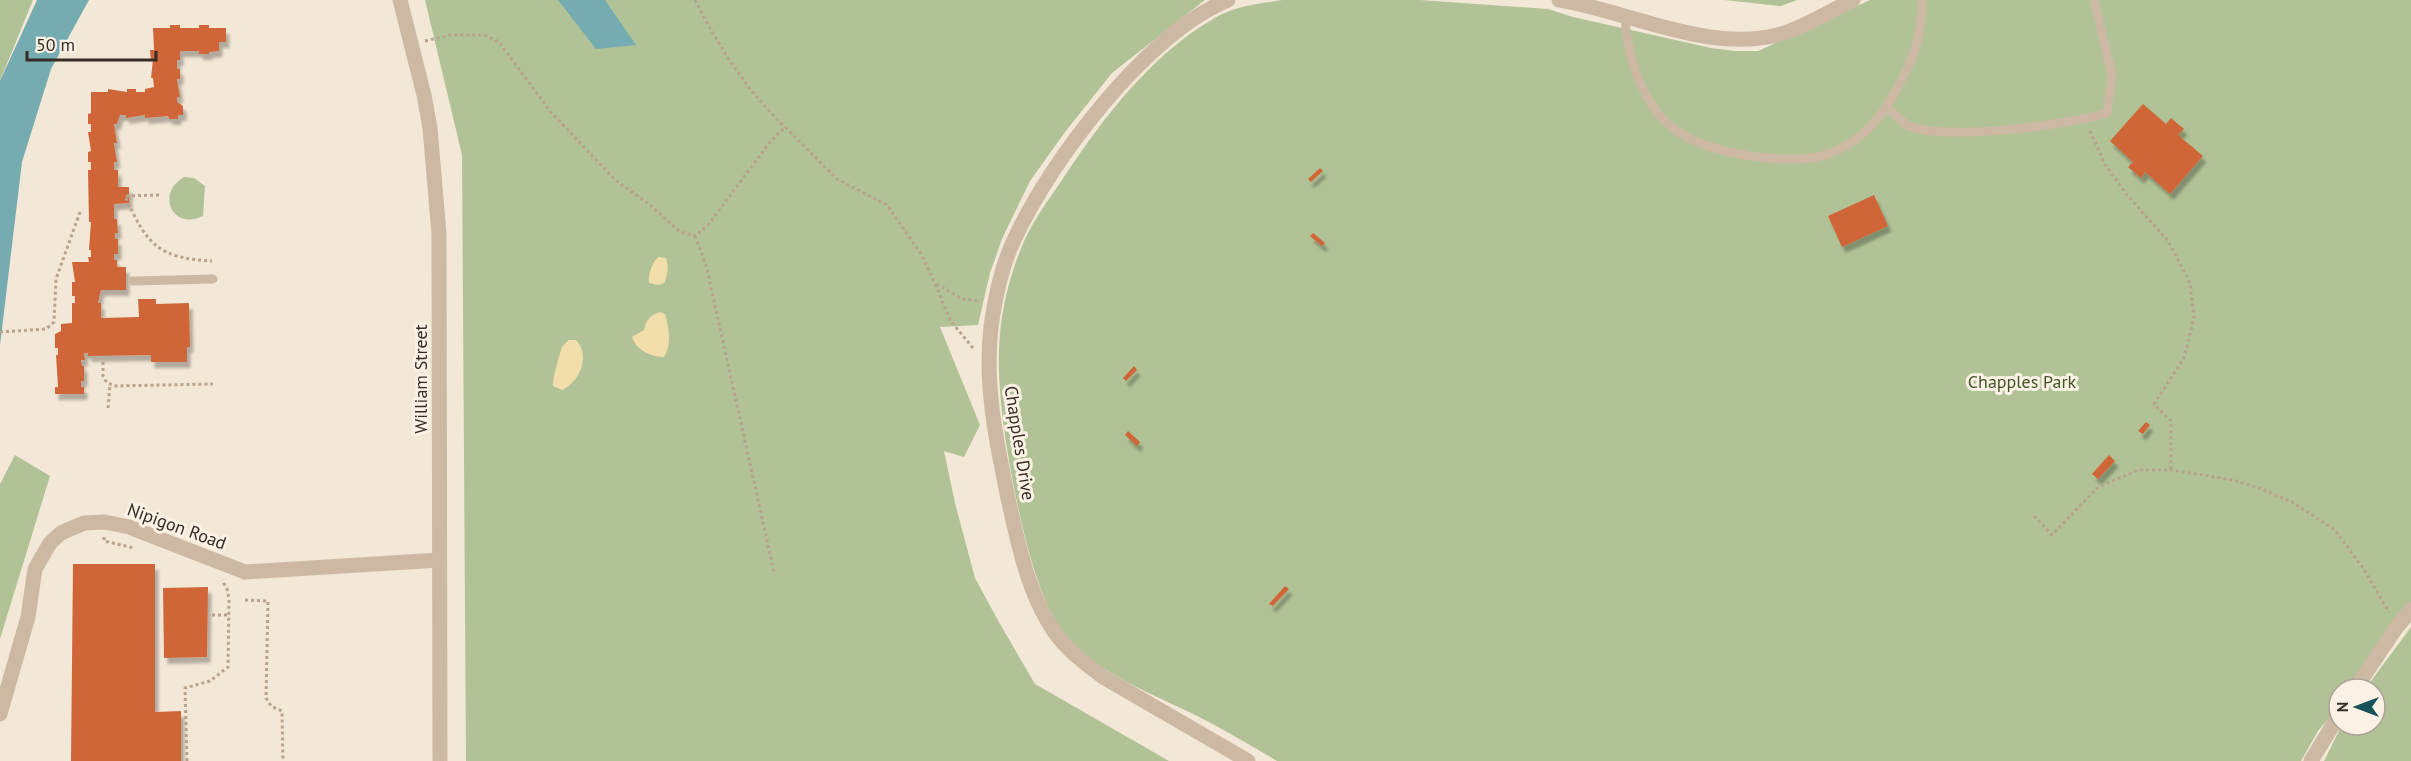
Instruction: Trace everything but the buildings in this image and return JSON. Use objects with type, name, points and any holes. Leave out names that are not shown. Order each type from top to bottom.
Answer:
[{"type":"street","name":"William Street","points":[[400,0],[430,128],[439,234],[440,761]]},
{"type":"street","name":"Chapples Drive","points":[[1228,0],[1204,12],[1179,30],[1129,75],[1091,119],[1058,165],[1013,241],[1003,268],[991,329],[990,359],[994,420],[1014,526],[1031,582],[1050,625],[1060,639],[1083,662],[1103,677],[1248,761]]},
{"type":"street","points":[[1559,0],[1588,4],[1625,17],[1729,40],[1761,38],[1787,32],[1853,0]]},
{"type":"street","name":"Nipigon Road","points":[[0,714],[28,617],[35,568],[50,543],[61,533],[84,523],[105,522],[129,527],[245,572],[439,560]]},
{"type":"street","points":[[2363,677],[2398,625],[2411,610]]},
{"type":"street","points":[[2311,761],[2327,735]]},
{"type":"lane","points":[[1625,17],[1626,43],[1634,67],[1648,97],[1663,120],[1682,132],[1720,149],[1761,158],[1802,159],[1821,156],[1854,140],[1888,108],[1906,72],[1918,39],[1922,0]]},
{"type":"lane","points":[[1888,108],[1908,125],[1937,132],[2009,130],[2088,118],[2107,112],[2111,86],[2108,56],[2094,0]]},
{"type":"lane","points":[[133,281],[213,279]]},
{"type":"path","points":[[695,0],[716,42],[762,105],[837,179],[887,205],[921,254],[950,320],[962,337],[990,359]]},
{"type":"path","points":[[412,44],[450,35],[484,35],[499,42],[550,111],[614,179],[649,204],[680,232],[695,236]]},
{"type":"path","points":[[2088,118],[2090,135],[2105,164],[2127,195],[2168,241],[2190,283],[2194,318],[2184,358],[2154,404],[2171,421],[2171,470]]},
{"type":"path","points":[[695,236],[708,225],[770,142],[785,127]]},
{"type":"path","points":[[159,195],[125,196],[146,237],[165,252],[188,260],[212,261]]},
{"type":"path","points":[[0,332],[46,329],[54,322],[56,279],[80,212]]},
{"type":"path","points":[[695,236],[706,265],[774,572]]},
{"type":"path","points":[[934,283],[962,299],[995,303]]},
{"type":"path","points":[[103,362],[103,376],[110,384],[116,386],[213,384]]},
{"type":"path","points":[[108,408],[110,384]]},
{"type":"path","points":[[2034,516],[2052,535],[2098,487],[2139,470],[2171,470],[2233,480],[2292,502],[2334,530],[2363,568],[2398,625]]},
{"type":"path","points":[[105,522],[104,541],[137,549]]},
{"type":"path","points":[[187,761],[185,688],[210,681],[228,667],[227,589],[221,580]]},
{"type":"path","points":[[245,600],[268,602],[266,698],[271,706],[282,711],[283,761]]},
{"type":"path","points":[[212,615],[229,615]]},
{"type":"green space","points":[[0,0],[33,0],[0,81]]},
{"type":"green space","points":[[425,0],[1205,0],[1112,73],[1030,181],[1002,239],[990,273],[978,325],[940,327],[980,425],[964,457],[944,451],[975,578],[1035,684],[1169,761],[466,761],[462,155]]},
{"type":"green space","name":"Chapples Park","points":[[1282,0],[1420,0],[1548,9],[1573,17],[1711,48],[1758,51],[1870,0],[2411,0],[2411,622],[2363,677],[2327,677],[2327,720],[2318,731],[2301,761],[1277,761],[1205,720],[1129,683],[1093,661],[1077,647],[1063,632],[1047,605],[1041,589],[1025,538],[1006,443],[999,376],[1001,321],[1012,273],[1025,239],[1081,152],[1113,109],[1150,68],[1191,33],[1221,15],[1255,4]]},
{"type":"green space","points":[[1724,0],[1797,0],[1781,6]]},
{"type":"green space","points":[[184,177],[194,178],[205,186],[203,216],[183,219],[171,208],[169,201],[171,192],[175,184]]},
{"type":"green space","points":[[15,455],[50,476],[0,639],[0,484]]},
{"type":"green space","points":[[2411,627],[2411,761],[2324,761],[2336,737],[2387,737],[2387,677],[2374,677]]},
{"type":"sand","points":[[658,257],[666,258],[668,267],[664,283],[658,285],[649,283],[649,280],[651,269]]},
{"type":"sand","points":[[660,312],[665,314],[669,331],[669,342],[664,357],[645,352],[637,346],[632,337],[644,330],[649,318]]},
{"type":"sand","points":[[569,340],[576,340],[583,353],[583,360],[574,381],[562,390],[553,386],[553,383],[562,347]]},
{"type":"water","points":[[37,0],[89,0],[51,69],[22,162],[0,345],[0,81]]},
{"type":"water","points":[[558,0],[605,0],[636,45],[596,49]]}]
